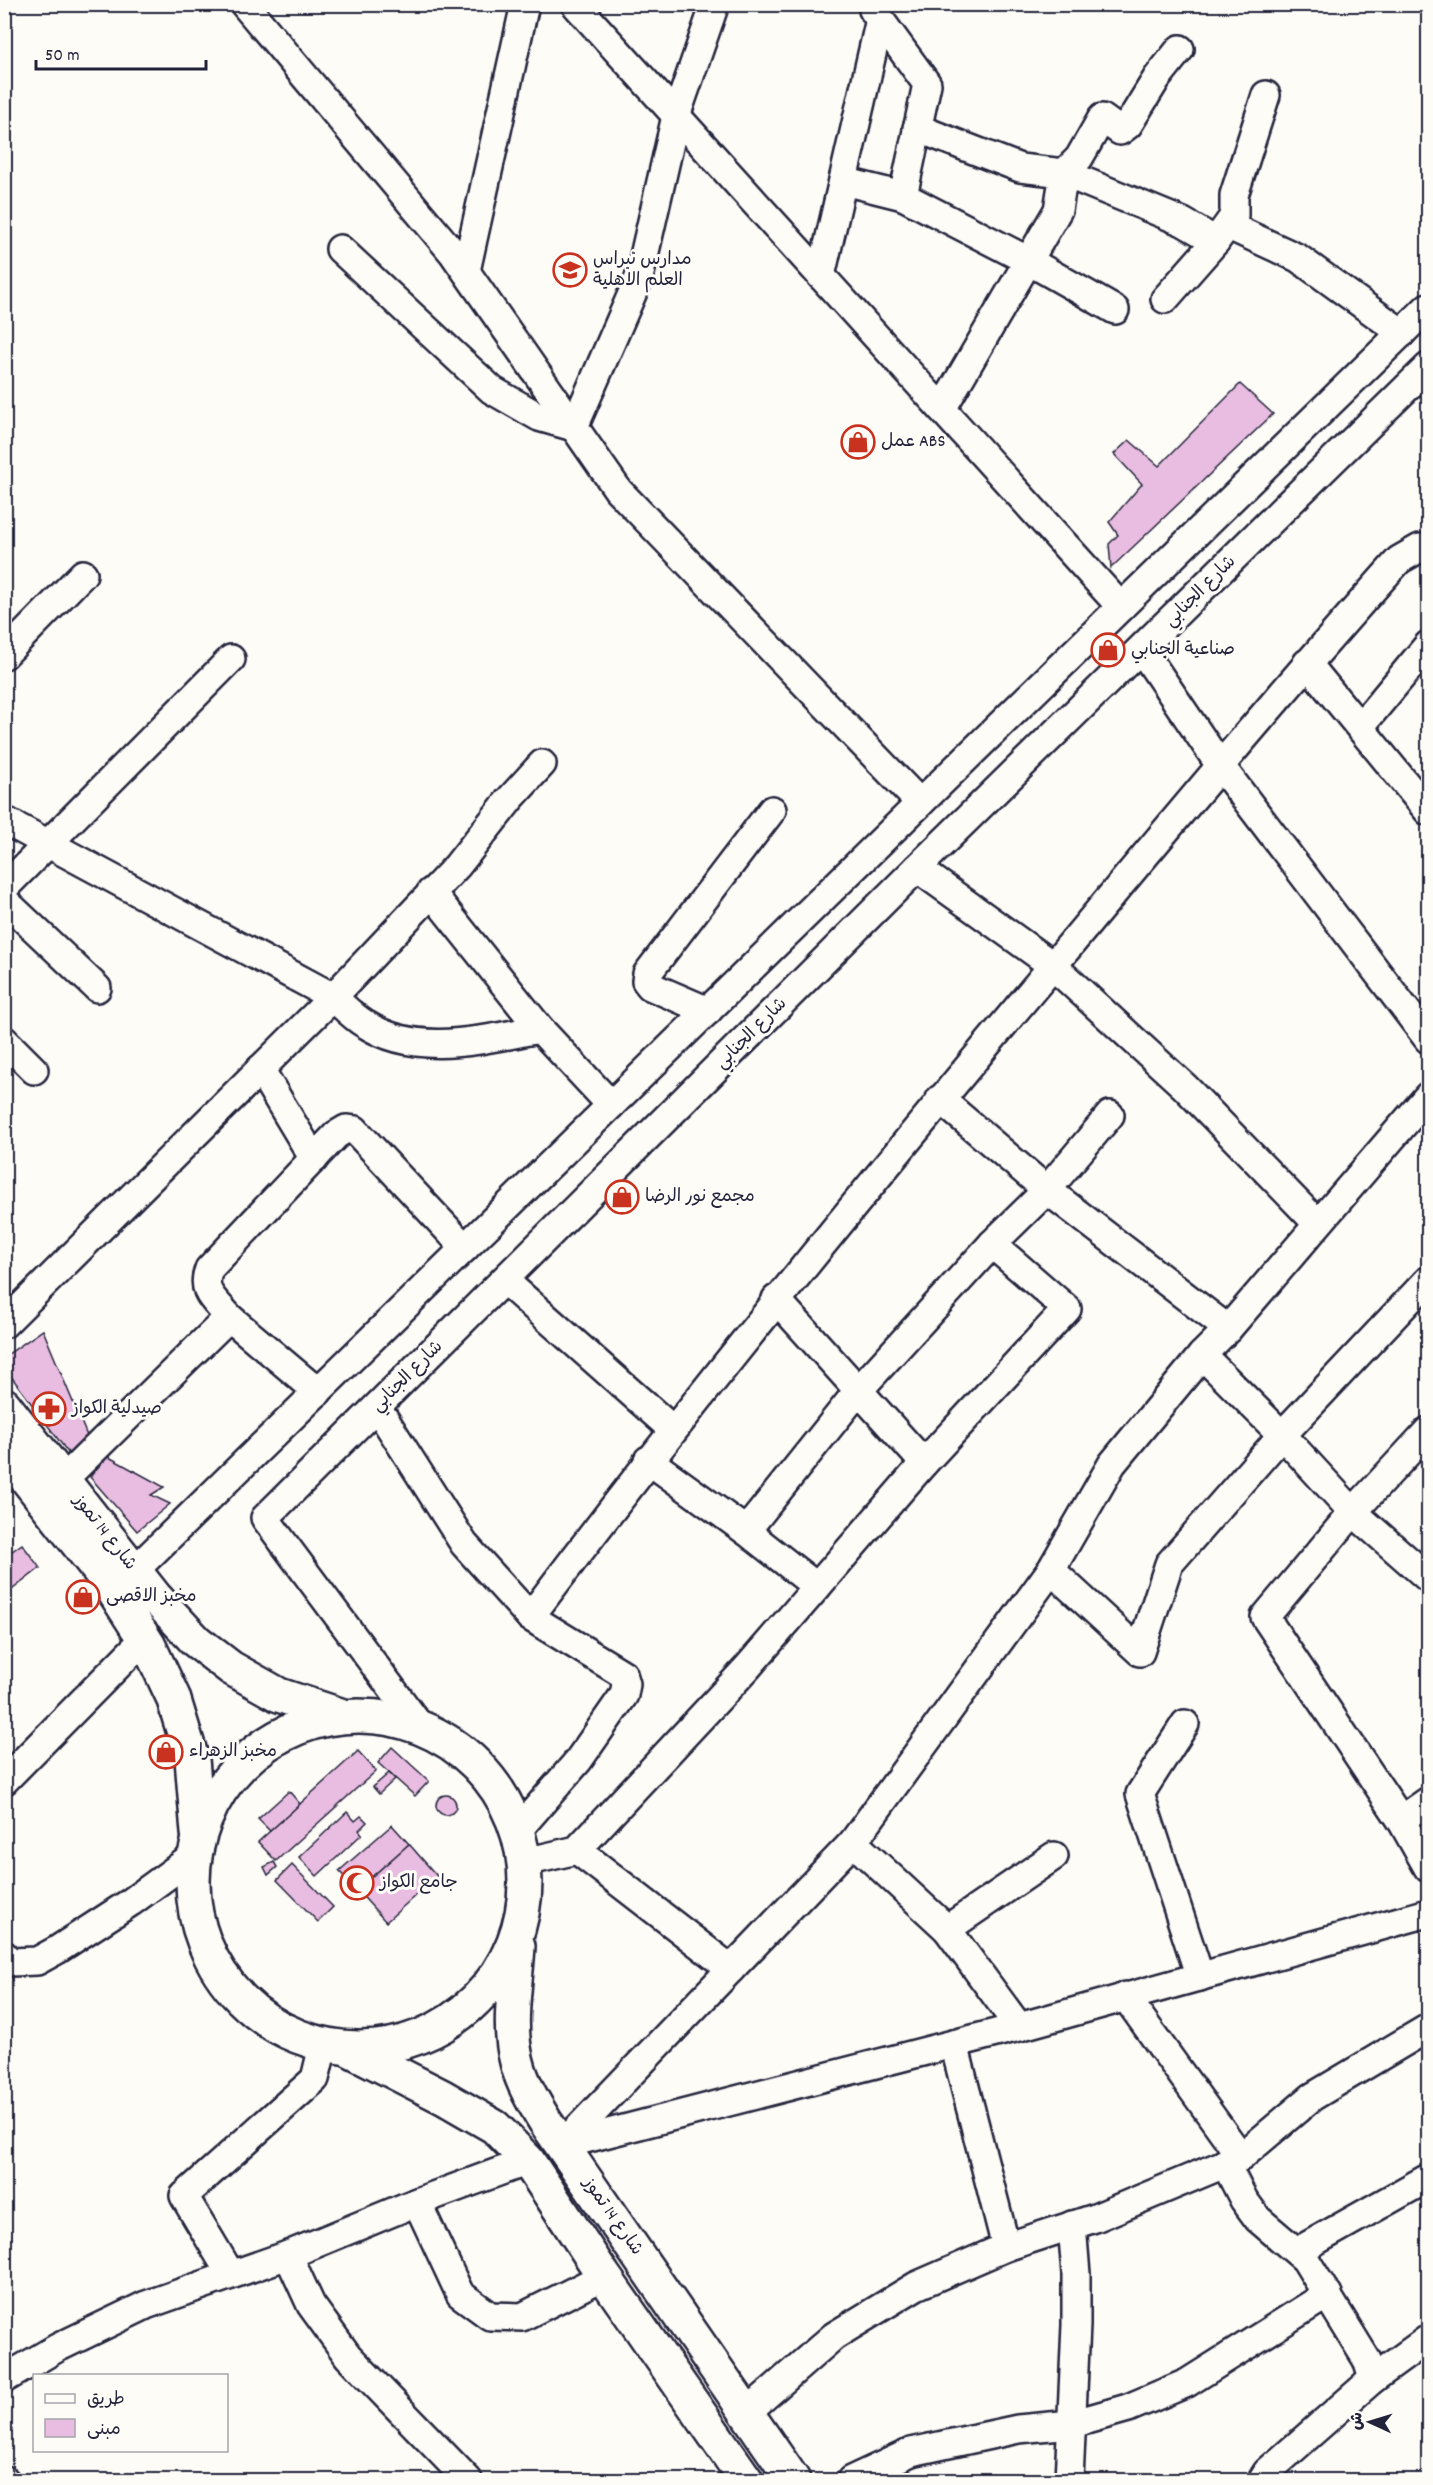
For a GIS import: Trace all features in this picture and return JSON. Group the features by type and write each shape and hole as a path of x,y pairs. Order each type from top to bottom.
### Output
{"main road":[{"name":"شارع 14 تموز","path":"4,1405 134,1571 196,1641 231,1668 279,1695 340,1715"},
{"name":"شارع 14 تموز","path":"4,1450 108,1582 144,1639 173,1697 192,1759 196,1846 193,1899 202,1940 221,1977 249,2008 284,2032 336,2047"},
{"path":"196,1846 214,1799 237,1767 267,1742 302,1725 340,1715 397,1719 422,1729 449,1741 491,1779 518,1830 525,1862 525,1894 520,1925 500,1971 467,2009 425,2036 388,2047 336,2047"},
{"name":"شارع 14 تموز","path":"520,1925 512,2026 517,2062 530,2096 544,2121 793,2481"},
{"path":"336,2047 443,2097 495,2127 528,2161 744,2480"}],"street":[{"path":"244,4 453,254 618,490 920,803"},
{"path":"466,271 525,4"},
{"path":"575,4 1121,607"},
{"path":"574,427 639,279 676,116 715,4"},
{"path":"821,276 843,181 874,12"},
{"path":"874,12 927,84 903,196"},
{"path":"942,409 1058,210 1064,173 1079,158 1102,117 1120,130 1128,124 1157,78 1180,49"},
{"path":"1165,299 1223,233 1234,216 1234,195 1266,95"},
{"path":"917,128 1020,168 1064,173 1183,222 1298,258 1402,333"},
{"path":"843,181 903,196 1027,260 1115,310"},
{"path":"340,249 492,390 539,417 574,427"},
{"path":"134,1571 1428,307"},
{"name":"شارع الجنابي","path":"422,1729 265,1518 917,868 1142,650 1428,367"},
{"path":"530,1617 648,1460 776,1299 1219,764 1399,560 1420,548 1428,548"},
{"path":"4,655 83,574"},
{"path":"1360,727 1428,645"},
{"path":"1142,650 1219,764 1428,1039"},
{"path":"4,888 231,659"},
{"path":"1307,663 1428,808"},
{"path":"4,1324 333,997 457,866 510,799 542,764"},
{"path":"708,1011 650,986 646,981 647,974 771,810"},
{"path":"4,820 333,997 365,1024 388,1034 411,1041 439,1044 540,1029"},
{"path":"917,868 1052,966 1185,1087 1317,1223"},
{"path":"431,892 540,1029 611,1105"},
{"path":"4,900 97,988"},
{"path":"4,1040 34,1070"},
{"path":"260,1070 314,1159"},
{"path":"562,2145 853,1842 1051,1570 1112,1464 1202,1354 1228,1329 1428,1096"},
{"path":"940,1099 1047,1190 1228,1329"},
{"path":"746,1531 858,1391 992,1244 1047,1190 1110,1115"},
{"path":"318,1392 229,1317 207,1291 204,1281 209,1269 336,1135 346,1129 355,1130 465,1248"},
{"path":"525,1862 577,1850 747,1668 924,1463 1067,1310 992,1244"},
{"path":"1051,1570 1140,1652 1169,1564 1282,1435 1428,1280"},
{"path":"505,1281 672,1429"},
{"path":"776,1299 924,1463"},
{"path":"63,1480 229,1317"},
{"path":"1202,1354 1282,1435 1353,1512 1428,1578"},
{"path":"377,1407 464,1544 530,1617 623,1674 626,1684 624,1695 578,1761 518,1830"},
{"path":"1428,1431 1353,1512 1265,1617 1401,1820 1428,1868"},
{"path":"648,1460 746,1531 816,1587"},
{"path":"4,1781 144,1639"},
{"path":"1185,1724 1140,1794 1200,1977"},
{"path":"1401,1820 1428,1801"},
{"path":"853,1842 947,1929 1018,2027"},
{"path":"4,1955 10,1962 37,1961 131,1902 196,1846"},
{"path":"577,1850 731,1969"},
{"path":"947,1929 1054,1856"},
{"path":"562,2145 1018,2027 1428,1913"},
{"path":"1125,1996 1233,2160 1244,2200 1258,2219 1298,2251 1328,2294 1367,2360 1373,2379"},
{"path":"747,2412 834,2336 916,2286 1006,2247 1095,2218 1233,2160 1312,2097 1428,2028"},
{"path":"954,2044 1006,2247"},
{"path":"231,2275 184,2196 315,2079 336,2047"},
{"path":"4,2379 57,2348 146,2305 288,2255 417,2202 528,2161"},
{"path":"1298,2251 1428,2178"},
{"path":"417,2202 460,2295 490,2316 522,2316 604,2276"},
{"path":"1070,2481 1076,2305 1072,2225"},
{"path":"288,2255 311,2305 348,2356 468,2481"},
{"path":"851,2481 911,2452 1018,2429 1072,2424 1128,2408 1187,2383 1328,2294"},
{"path":"1262,2481 1267,2472 1373,2379 1428,2339"}],"building":[{"path":"1240,384 1273,414 1111,568 1109,544 1118,535 1109,522 1142,484 1114,454 1129,440 1159,466"},
{"path":"43,1330 90,1443 72,1458 4,1367 4,1357"},
{"path":"107,1456 164,1487 151,1495 170,1504 137,1531 90,1477"},
{"path":"22,1544 40,1568 4,1596 4,1557"},
{"path":"392,1747 429,1781 415,1796 378,1763"},
{"path":"358,1751 376,1771 276,1861 258,1842"},
{"path":"389,1773 395,1779 379,1794 373,1787"},
{"path":"289,1791 300,1804 270,1831 258,1819"},
{"path":"446,1795 453,1798 456,1805 453,1812 446,1815 439,1812 436,1805 439,1798"},
{"path":"347,1812 355,1821 361,1816 367,1822 359,1830 362,1834 317,1876 299,1857"},
{"path":"392,1825 409,1844 357,1890 339,1871"},
{"path":"409,1844 437,1876 386,1922 357,1890"},
{"path":"274,1862 277,1867 268,1875 264,1867"},
{"path":"292,1865 333,1907 318,1922 277,1880"}],"place":[{"name":"مدارس نبراس العلم الاهلية","path":"570,270"},
{"name":"عمل ABS","path":"858,442"},
{"name":"صناعية الجنابي","path":"1108,650"},
{"name":"مجمع نور الرضا","path":"622,1197"},
{"name":"صيدلية الكواز","path":"49,1409"},
{"name":"مخبز الاقصى","path":"83,1597"},
{"name":"مخبز الزهراء","path":"166,1752"},
{"name":"جامع الكواز","path":"357,1883"}]}
